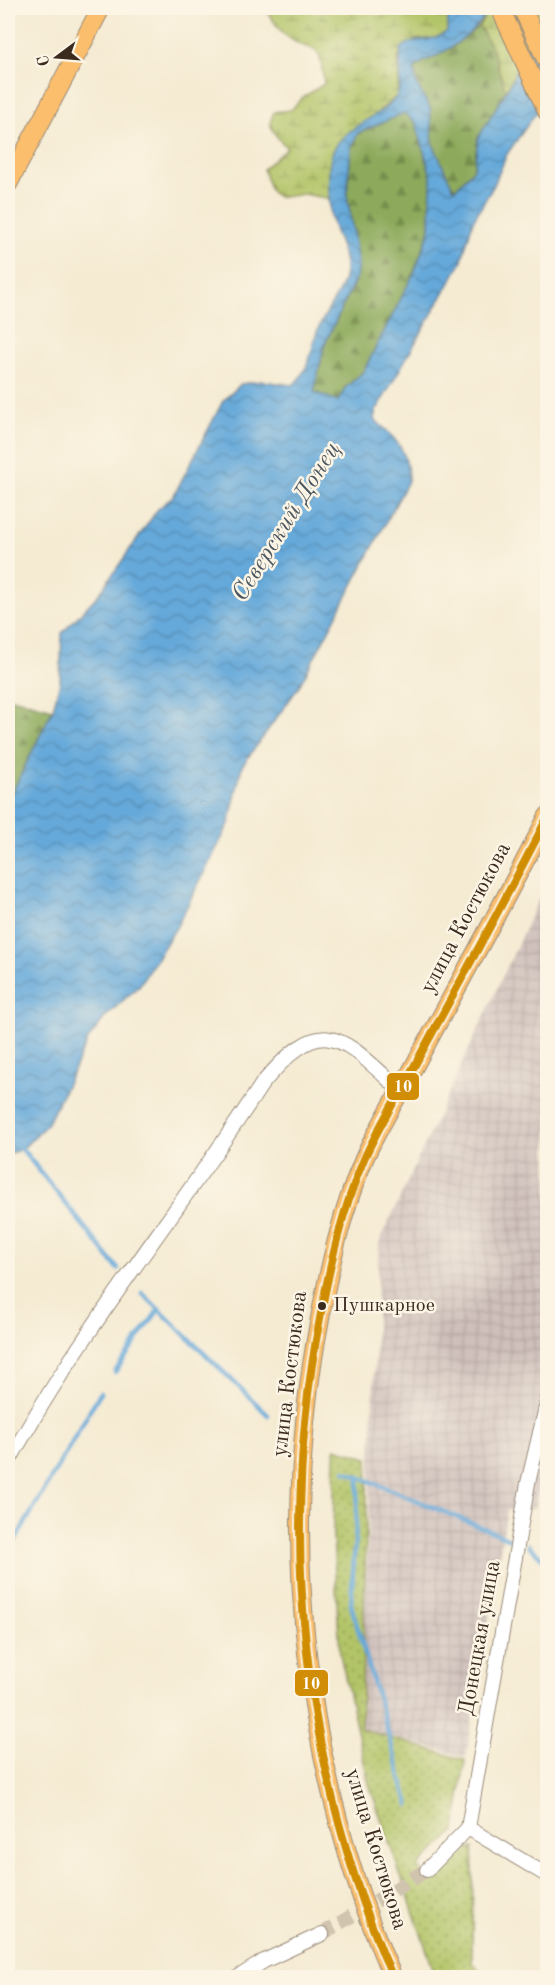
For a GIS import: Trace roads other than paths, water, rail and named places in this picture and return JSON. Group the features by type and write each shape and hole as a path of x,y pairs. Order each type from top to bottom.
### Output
{"main road":[{"path":"8,184 100,8"},
{"path":"500,8 548,113"},
{"path":"522,8 548,63"},
{"name":"улица Костюкова","path":"393,1977 359,1889 316,1729 307,1659 300,1530 305,1413 314,1348 337,1235 364,1158 545,828"}],"street":[{"path":"8,1463 34,1414 262,1084 287,1054 310,1041 335,1038 358,1052 401,1091"},
{"name":"Донецкая улица","path":"468,1828 528,1483 548,1399"},
{"path":"427,1870 468,1828 548,1876"},
{"path":"237,1977 264,1961 322,1934"}],"water":[{"name":"Северский Донец","path":"449,8 490,8 468,35 414,70 417,85 430,108 433,144 453,188 455,189 474,169 478,138 509,86 547,12 547,97 507,154 494,185 473,221 461,263 376,411 374,419 394,439 403,453 408,470 408,481 298,688 242,766 229,824 176,928 139,986 106,1016 88,1040 48,1123 22,1149 8,1154 8,801 53,709 60,682 62,633 99,594 158,509 174,495 223,401 241,384 262,381 293,385 303,373 320,324 338,294 344,278 344,256 330,211 329,176 332,154 345,135 385,108 398,93 401,48 412,42 442,35 447,31","holes":["404,113 416,123 431,176 430,230 414,273 363,372 345,388 338,401 314,392 324,346 356,278 358,264 347,194 351,148 358,133"]}],"waterway":[{"path":"18,1144 118,1269"},
{"path":"142,1293 268,1415"},
{"path":"115,1372 159,1309"},
{"path":"8,1553 100,1393"},
{"path":"345,1471 510,1539"},
{"path":"359,1477 351,1605 409,1805"},
{"path":"528,1545 548,1563"}],"tunnel":[{"path":"322,1934 427,1870"}],"place":[{"name":"Пушкарное","path":"322,1306"}]}
